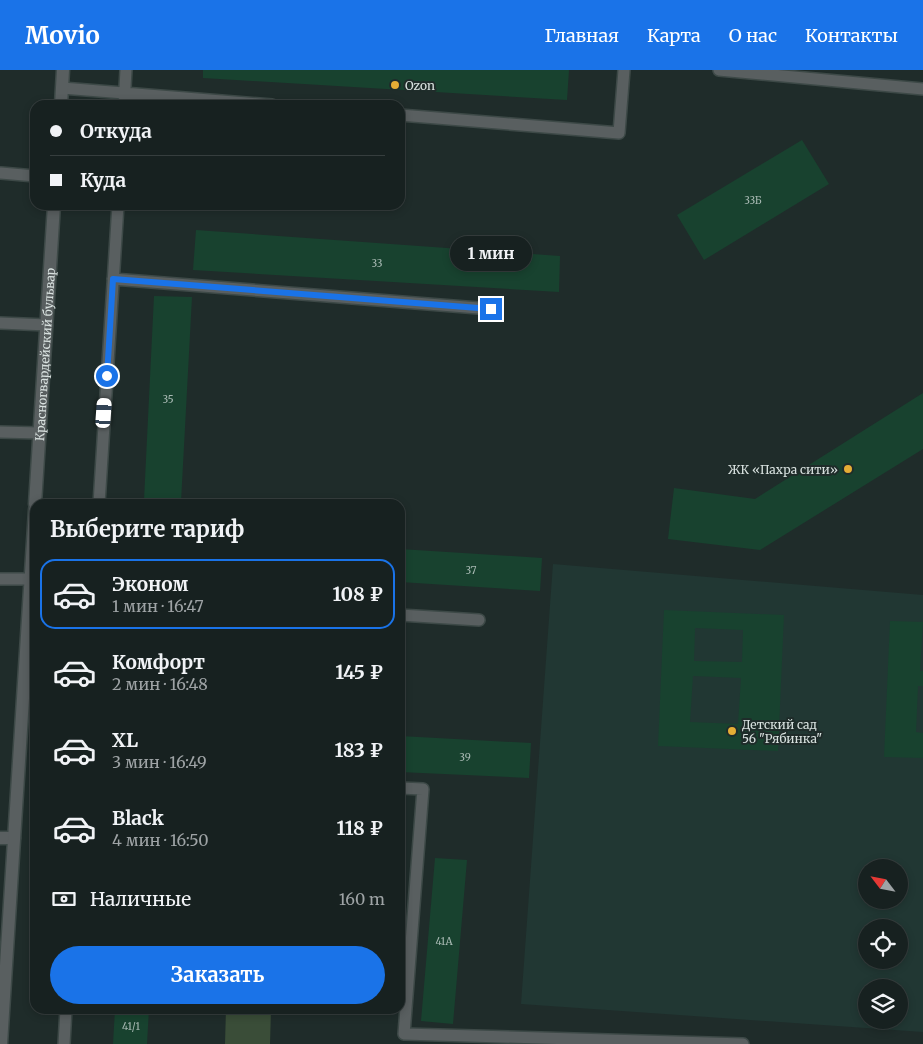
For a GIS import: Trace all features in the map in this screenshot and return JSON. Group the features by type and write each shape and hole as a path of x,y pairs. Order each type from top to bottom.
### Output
{"street":[{"path":"61,100 63,70"},
{"name":"Красногвардейский бульвар","path":"35,499 54,210"},
{"path":"1,1044 30,594"},
{"path":"0,838 14,838"}],"lane":[{"path":"124,99 126,70"},
{"path":"405,115 619,134 624,70"},
{"path":"720,70 923,89"},
{"path":"62,88 124,99 149,100"},
{"path":"1,173 30,176"},
{"path":"99,499 118,210"},
{"path":"113,279 491,309"},
{"path":"0,323 47,325"},
{"path":"0,432 40,433"},
{"path":"0,579 30,579"},
{"path":"405,615 479,620"},
{"path":"405,788 423,789 404,1039 743,1044"},
{"path":"64,1044 66,1014"}],"shaded area":[{"name":"Детский сад 56 \"Рябинка\"","path":"553,564 923,595 923,1032 880,1029 908,1029 908,979 858,979 858,1027 521,1004"},
{"path":"226,1014 271,1014 270,1044 225,1044"}],"building":[{"path":"203,70 569,70 567,100 203,78"},
{"path":"802,140 829,184 704,260 677,215"},
{"path":"196,230 560,256 559,292 193,270"},
{"path":"154,296 192,297 181,499 144,499"},
{"name":"ЖК «Пахра сити»","path":"923,393 923,449 760,550 668,539 674,488 755,499"},
{"path":"405,549 542,558 540,591 405,582"},
{"path":"664,610 784,615 778,751 658,746","holes":["695,628 743,630 742,662 694,661","693,676 741,678 738,724 690,722"]},
{"path":"890,621 923,622 920,671 923,671 923,686 918,686 916,732 923,733 923,758 884,757"},
{"path":"405,736 531,743 529,778 405,772"},
{"path":"435,858 467,860 453,1024 421,1021"},
{"path":"115,1014 149,1014 147,1044 113,1044"}],"place":[{"name":"Ozon","path":"395,85"},
{"name":"ЖК «Пахра сити»","path":"848,469"},
{"name":"Детский сад 56 \"Рябинка\"","path":"732,731"}],"route":[{"path":"107,376 113,279 491,309"}]}
